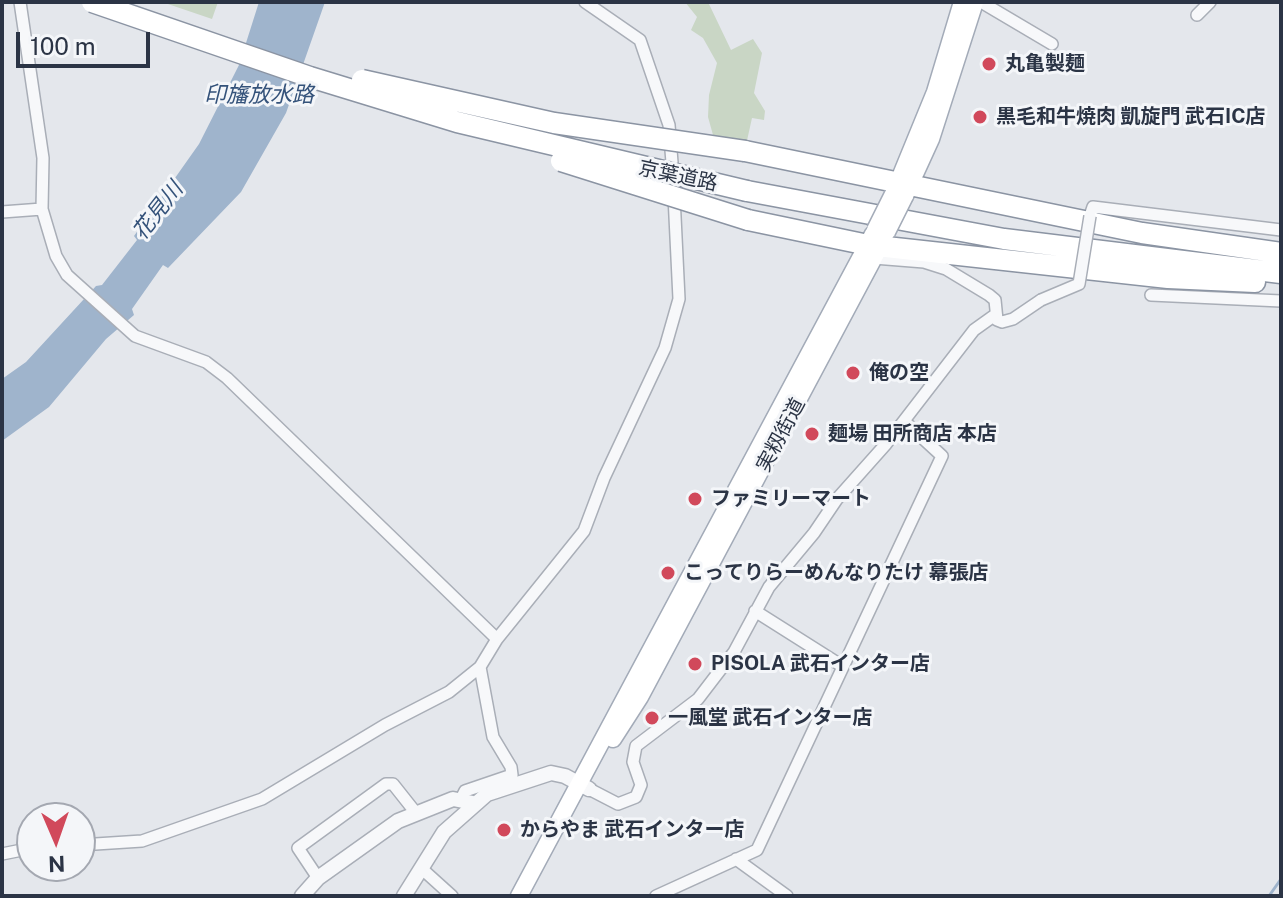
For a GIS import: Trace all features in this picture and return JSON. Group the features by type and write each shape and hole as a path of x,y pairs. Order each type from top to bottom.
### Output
{"highway":[{"name":"京葉道路","path":"92,2 360,86 748,184 1004,239 1281,273"},
{"name":"京葉道路","path":"131,2 360,86"},
{"path":"360,86 554,123 745,151 902,188 1142,233 1281,253"},
{"path":"360,86 599,174 748,220 877,242 1168,278 1281,283"},
{"name":"京葉道路","path":"748,184 1009,226 1281,260"}],"main road":[{"name":"実籾街道","path":"902,188 962,2"},
{"name":"実籾街道","path":"519,896 584,786 877,242 947,95 975,2"},
{"name":"実籾街道","path":"531,896 584,786"}],"street":[{"path":"20,2 43,158 42,209 56,256 67,275 128,331 206,362 227,378 497,639"},
{"path":"96,844 142,841 262,799 385,725 449,692 480,667 497,639 584,531 604,478 665,348 679,299 669,125 640,40 585,2"},
{"path":"981,2 1052,44"},
{"path":"1197,15 1210,2"},
{"path":"877,242 946,269 989,295 995,300 997,320 1007,321 1041,300 1079,284 1093,207 1281,230"},
{"path":"2,212 42,209"},
{"path":"1151,295 1281,301"},
{"path":"302,896 318,878 387,828 416,813 467,801 498,788 551,773 618,804 637,796 641,785 633,762 635,746 698,699 734,652 755,611 837,499 904,421 974,330 995,315"},
{"path":"656,896 757,850 942,456 904,421"},
{"path":"755,611 842,666"},
{"path":"404,896 467,801 465,791 512,775 511,767 493,737 480,667"},
{"path":"318,878 298,848 386,784 393,784 416,813"},
{"path":"736,859 787,896"},
{"path":"421,868 452,896"}],"green space":[{"path":"162,2 218,2 212,19"},
{"path":"685,2 708,2 731,50 753,39 762,53 754,93 765,111 764,120 752,118 746,145 713,135 708,117 709,95 717,63 703,38 691,30 697,17"}],"water":[{"name":"印旛放水路","path":"259,2 325,2 286,113 241,192 168,268 163,265 132,309 134,315 106,339 49,407 2,441 2,379 26,362 96,286 102,285 137,240 134,236 199,144 239,65"}],"waterway":[{"path":"1269,896 1281,879"}],"place":[{"name":"丸亀製麺","path":"989,64"},
{"name":"黒毛和牛焼肉 凱旋門 武石IC店","path":"980,117"},
{"name":"俺の空","path":"853,373"},
{"name":"麺場 田所商店 本店","path":"812,434"},
{"name":"ファミリーマート","path":"695,499"},
{"name":"こってりらーめんなりたけ 幕張店","path":"668,573"},
{"name":"PISOLA 武石インター店","path":"695,664"},
{"name":"一風堂 武石インター店","path":"652,718"},
{"name":"からやま 武石インター店","path":"504,830"}],"water label":[{"name":"花見川","path":"158,211"}]}
